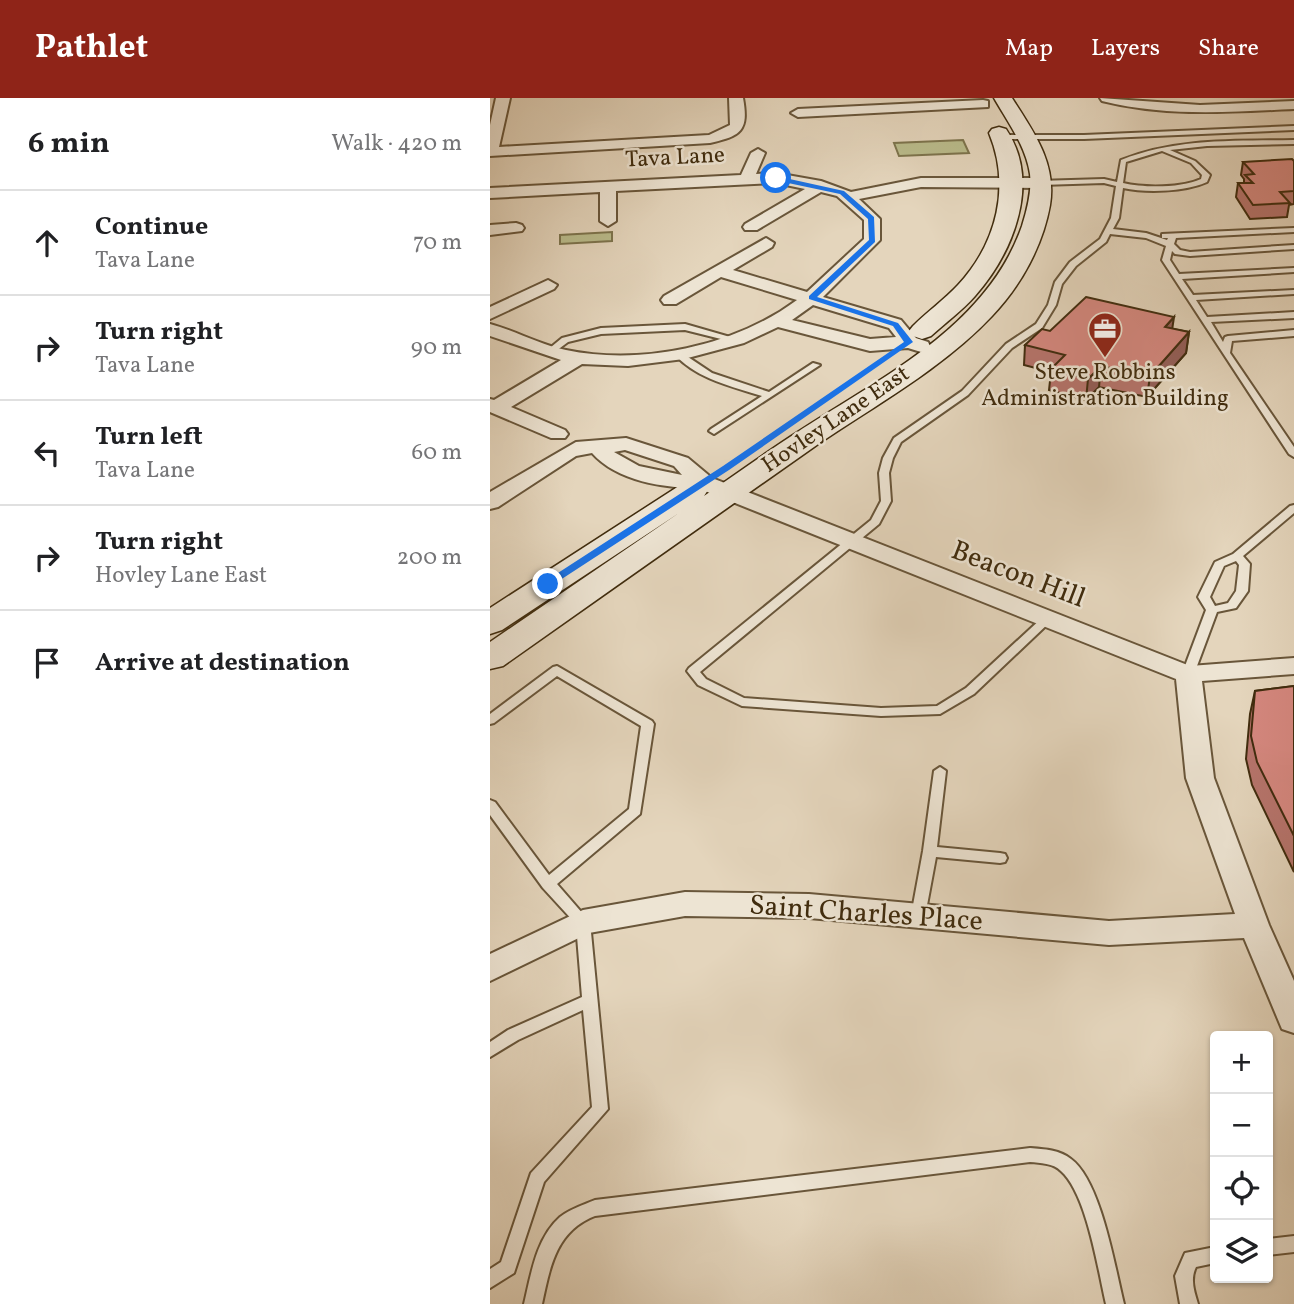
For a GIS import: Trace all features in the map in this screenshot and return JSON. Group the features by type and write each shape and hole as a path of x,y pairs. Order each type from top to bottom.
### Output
{"main road":[{"name":"Hovley Lane East","path":"922,346 984,309 1015,267 1032,230 1041,183 1033,153 1003,98"},
{"name":"Hovley Lane East","path":"490,623 854,410 922,346 991,255 1010,209 1013,170 1002,137 982,101"},
{"name":"Hovley Lane East","path":"490,658 715,489"}],"street":[{"path":"490,156 503,98"},
{"path":"490,156 710,139 732,133 738,127 740,122 736,98"},
{"path":"1107,98 1125,103 1194,109 1294,105"},
{"path":"798,113 885,103 982,101"},
{"path":"747,178 758,153"},
{"path":"490,156 541,160"},
{"path":"608,220 617,173"},
{"name":"Tava Lane","path":"490,193 617,173 776,178 821,186 850,197 872,219 872,240 812,298 775,321 715,346 643,359 579,358 549,352 490,330"},
{"path":"850,197 891,186 911,184 1041,183"},
{"path":"751,227 821,186"},
{"path":"490,230 516,228"},
{"path":"670,300 766,243"},
{"path":"720,271 895,324 922,346"},
{"path":"490,314 548,285"},
{"path":"822,333 825,323 832,318 855,312"},
{"path":"775,321 870,345 922,346"},
{"path":"493,406 579,358"},
{"path":"493,406 558,434"},
{"name":"Beacon Hill","path":"490,502 569,452 583,446 598,447 605,457 657,480 715,489 1188,674 1294,666"},
{"path":"1188,674 1200,778 1254,925 1294,1019"},
{"name":"Saint Charles Place","path":"490,968 583,922 685,904 808,906 1109,933 1254,925"}],"lane":[{"path":"1002,137 1084,137 1294,128"},
{"path":"1046,619 970,691 940,710 881,712 743,702 702,682 693,671 853,543 875,522 886,501 884,473 897,440 965,393 1009,346 1039,326 1052,305 1058,284 1073,264 1103,240 1121,185 1123,161 1141,153 1161,149 1293,143"},
{"path":"1041,183 1066,189 1107,190 1121,185 1138,189 1179,187 1194,185 1204,180 1206,175 1200,166 1161,149"},
{"path":"1109,228 1171,240 1294,230"},
{"path":"1171,240 1178,252 1190,254 1294,247"},
{"path":"1171,240 1166,260 1294,454"},
{"path":"1177,277 1294,270"},
{"path":"1190,298 1294,292"},
{"path":"1205,320 1294,314"},
{"path":"549,352 565,340 601,331 685,327 733,339"},
{"path":"1226,353 1228,339 1294,333"},
{"path":"679,354 687,363 708,375 769,395"},
{"path":"714,431 816,365"},
{"path":"1212,610 1204,597 1219,564 1237,556 1294,508"},
{"path":"1212,610 1232,606 1242,591 1245,564 1237,556"},
{"path":"1188,674 1212,610"},
{"path":"490,720 557,670 648,724 635,811 548,884"},
{"path":"918,916 930,851 940,771"},
{"path":"490,806 548,884 583,922 600,1109 537,1178 508,1267 490,1279"},
{"path":"930,851 1000,858"},
{"path":"490,1051 513,1035 590,1000"},
{"path":"534,1304 542,1264 553,1238 576,1213 609,1206 1030,1155 1049,1157 1066,1165 1080,1182 1089,1204 1115,1304"},
{"path":"1273,1246 1294,1244"},
{"path":"1189,1304 1182,1283 1184,1269 1191,1259 1210,1256"}],"green space":[{"path":"963,140 969,153 899,156 894,143"},
{"path":"612,232 612,241 560,244 560,235"}],"building":[{"path":"1292,159 1294,191 1280,192 1290,203 1253,205 1238,183 1253,183 1245,175 1254,174 1243,162"},
{"name":"Steve Robbins Administration Building","path":"1086,297 1174,317 1165,327 1189,332 1150,376 1101,366 1088,379 1051,369 1065,355 1025,345 1042,329 1050,331"},
{"path":"1294,686 1294,836 1257,762 1251,736 1255,691"}],"place":[{"name":"Steve Robbins Administration Building","path":"1105,359"}],"route":[{"path":"548,584 726,468 909,342 895,324 812,298 872,240 872,219 842,192 776,178"}]}
